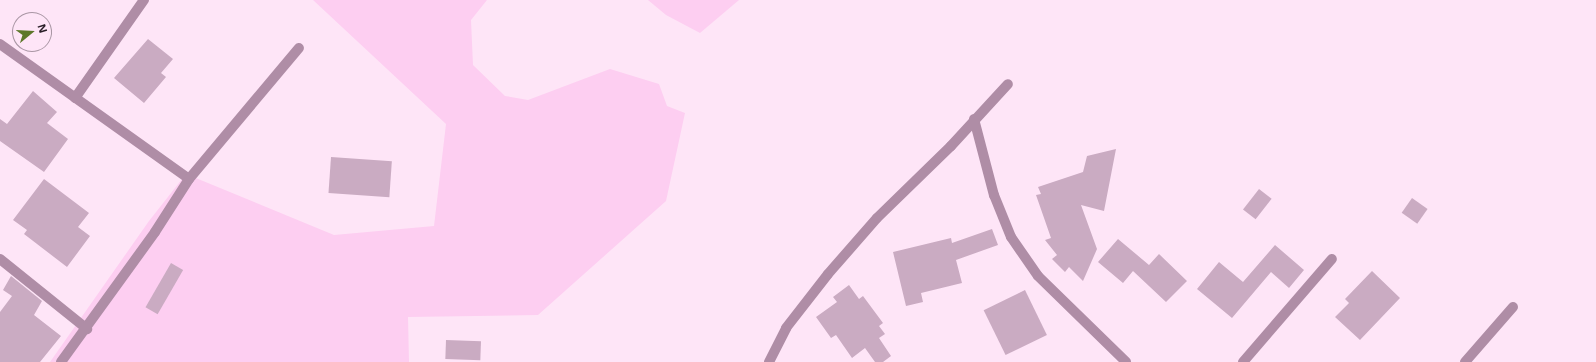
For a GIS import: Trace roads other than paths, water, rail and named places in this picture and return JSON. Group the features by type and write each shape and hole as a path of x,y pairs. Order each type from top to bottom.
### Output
{"street":[{"path":"74,98 144,0"},
{"path":"0,44 189,179"},
{"path":"61,362 87,329 189,179 299,48"},
{"path":"769,362 786,328 828,274 877,218 952,146 974,119 1008,84"},
{"path":"974,119 994,195 1011,237 1038,276 1126,362"},
{"path":"0,259 87,329"},
{"path":"1244,362 1332,259"},
{"path":"1465,362 1513,307"}]}
